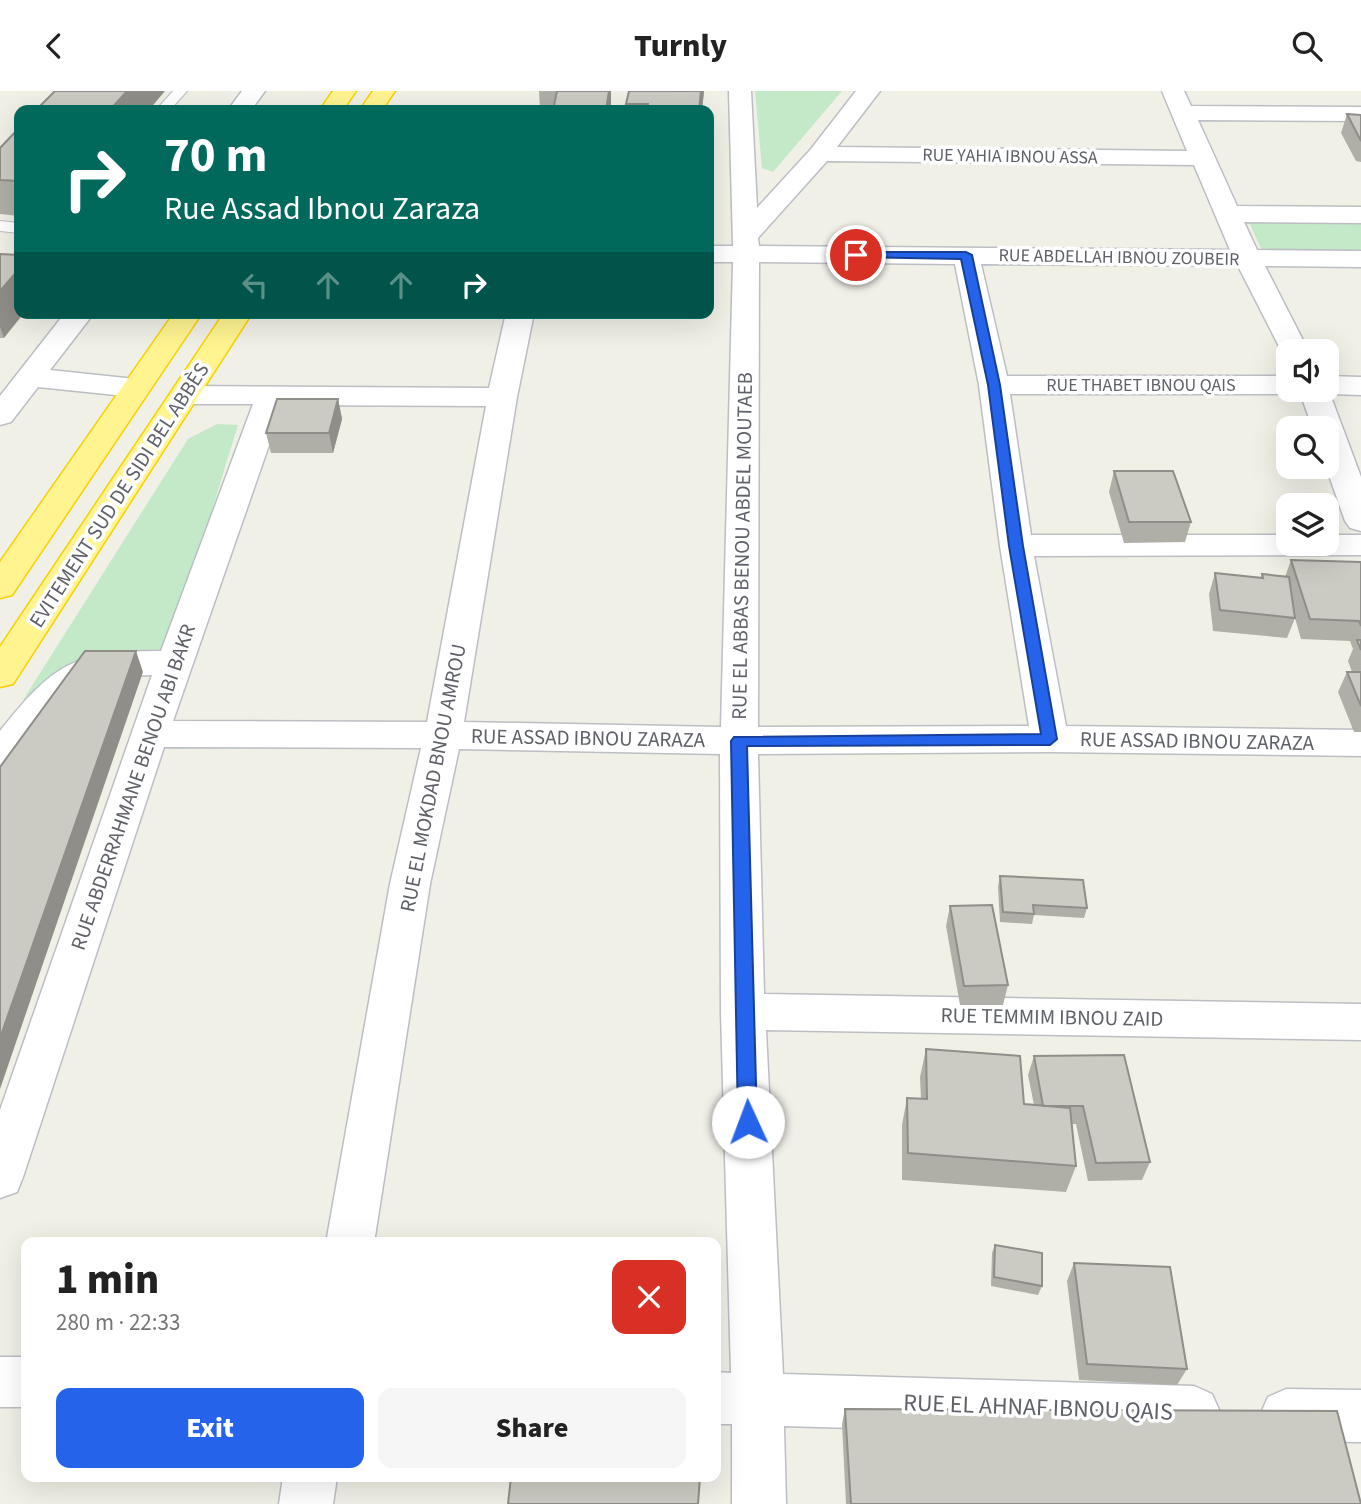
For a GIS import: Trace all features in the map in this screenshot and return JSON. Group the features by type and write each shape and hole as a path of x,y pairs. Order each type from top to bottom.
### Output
{"highway":[{"name":"EVITEMENT SUD DE SIDI BEL ABBÈS","path":"0,587 184,319"},
{"name":"EVITEMENT SUD DE SIDI BEL ABBÈS","path":"0,675 234,319"}],"street":[{"path":"243,105 254,91"},
{"name":"RUE EL ABBAS BENOU ABDEL MOUTAEB","path":"740,91 733,249 743,1012 737,1398 759,1504"},
{"path":"733,249 820,154 848,114 869,91"},
{"path":"1288,339 1247,258 1177,102 1361,114"},
{"name":"RUE YAHIA IBNOU ASSA","path":"820,154 1201,158"},
{"path":"1229,214 1361,215"},
{"name":"RUE ABDELLAH IBNOU ZOUBEIR","path":"733,249 966,255 1361,259"},
{"path":"966,255 994,385 1016,546 1050,739"},
{"path":"0,416 75,319"},
{"name":"RUE EL MOKDAD BNOU AMROU","path":"350,1237 410,884 443,735 502,397 519,319"},
{"path":"29,377 135,388"},
{"name":"RUE THABET IBNOU QAIS","path":"994,385 1276,385"},
{"path":"1339,385 1361,386"},
{"path":"186,395 270,398 502,397"},
{"name":"RUE ABDERRAHMANE BENOU ABI BAKR","path":"0,1177 174,663 270,398"},
{"path":"1318,402 1361,521"},
{"path":"1016,546 1361,545"},
{"path":"0,758 32,715 81,675 102,665 174,663"},
{"name":"RUE ASSAD IBNOU ZARAZA","path":"152,734 443,735 739,741 1050,739 1361,743"},
{"name":"RUE TEMMIM IBNOU ZAID","path":"743,1012 1361,1022"},
{"path":"0,1382 21,1382"},
{"name":"RUE EL AHNAF IBNOU QAIS","path":"737,1398 1344,1416"},
{"path":"1342,1466 1344,1416"},
{"path":"306,1504 309,1482"}],"lane":[{"path":"167,105 180,91"}],"green space":[{"path":"755,91 842,91 773,172 762,168"},
{"path":"1247,218 1361,219 1361,254 1263,253"},
{"path":"217,424 238,425 166,660 44,702 23,700 188,439"}],"building":[{"path":"55,91 127,91 114,105 41,105"},
{"path":"557,91 609,91 607,105 554,105"},
{"path":"629,91 701,91 700,105 626,104"},
{"path":"1347,114 1361,115 1361,141"},
{"path":"14,133 14,181 0,180 0,148"},
{"path":"0,254 14,255 14,275 0,291"},
{"path":"277,399 338,399 329,433 266,433"},
{"path":"1114,471 1173,471 1191,522 1129,522"},
{"path":"1291,560 1361,562 1361,626 1359,621 1310,619"},
{"path":"1215,573 1263,578 1262,574 1289,577 1295,618 1220,610"},
{"path":"85,651 136,651 0,1038 0,767"},
{"path":"1347,672 1361,672 1361,706"},
{"path":"1000,876 1083,880 1087,908 1033,905 1034,914 1003,912"},
{"path":"992,905 1008,985 964,986 950,906"},
{"path":"926,1049 1020,1056 1024,1104 1070,1108 1076,1166 908,1153 907,1098 927,1099"},
{"path":"1124,1055 1150,1162 1096,1163 1083,1106 1043,1106 1034,1056"},
{"path":"995,1245 1042,1253 1042,1286 994,1277"},
{"path":"1074,1263 1170,1267 1187,1369 1087,1364"},
{"path":"845,1409 1337,1411 1361,1504 851,1504"},
{"path":"510,1482 700,1482 698,1504 508,1504"}],"route":[{"path":"748,1122 743,1012 739,741 1050,739 1016,546 994,385 966,255 856,255"}]}
